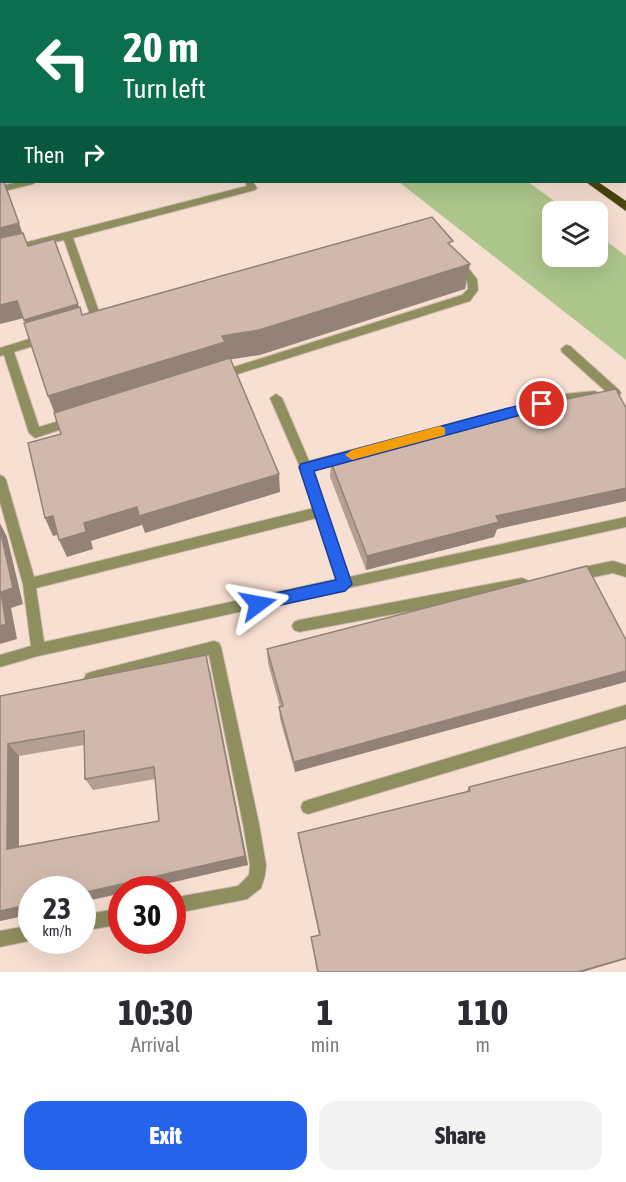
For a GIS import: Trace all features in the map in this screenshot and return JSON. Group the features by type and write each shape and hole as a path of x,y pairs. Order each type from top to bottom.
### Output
{"main road":[{"path":"592,183 626,207"}],"street":[{"path":"0,189 26,183"},
{"path":"0,252 252,188 250,183"},
{"path":"68,236 98,323"},
{"path":"205,380 466,298 473,290 472,279 450,254"},
{"path":"86,326 109,320"},
{"path":"53,336 4,351 35,433 81,419"},
{"path":"566,350 615,393 626,406"},
{"path":"306,467 564,398 615,393"},
{"path":"276,398 306,467 345,584"},
{"path":"0,480 29,584 38,650"},
{"path":"29,584 320,512"},
{"path":"0,661 38,650 626,522"},
{"path":"555,578 613,567 626,571"},
{"path":"299,626 532,583"},
{"path":"79,682 214,647 251,824 257,875 255,882 242,893 186,903"},
{"path":"308,807 626,712"},
{"path":"0,939 18,936"}],"green space":[{"path":"400,183 529,183 554,201 542,201 542,267 608,267 608,242 626,256 626,360"}],"building":[{"path":"0,183 4,183 19,223 0,228"},
{"path":"432,217 453,241 448,243 470,264 259,330 222,336 225,342 48,396 24,323 80,307 82,315"},
{"path":"23,233 28,246 54,239 78,304 24,320 17,301 0,305 0,238"},
{"path":"230,358 279,474 139,516 137,507 84,523 86,532 59,540 53,516 45,518 28,443 61,434 54,413"},
{"path":"616,389 626,408 626,488 496,516 499,522 367,556 331,462 492,422 488,415"},
{"path":"0,529 13,588 1,592 6,624 0,626"},
{"path":"587,566 626,640 626,671 294,762 279,707 283,706 267,649"},
{"path":"206,655 245,856 157,876 108,876 108,887 96,890 96,876 18,876 18,907 0,911 0,696","holes":["84,731 85,779 154,767 159,821 7,849 8,744"]},
{"path":"626,747 626,958 578,972 318,972 311,937 320,935 298,833 470,791 469,787"}],"slow traffic":[{"path":"352,455 440,431"}],"route":[{"path":"258,604 345,584 306,467 542,404"}]}
